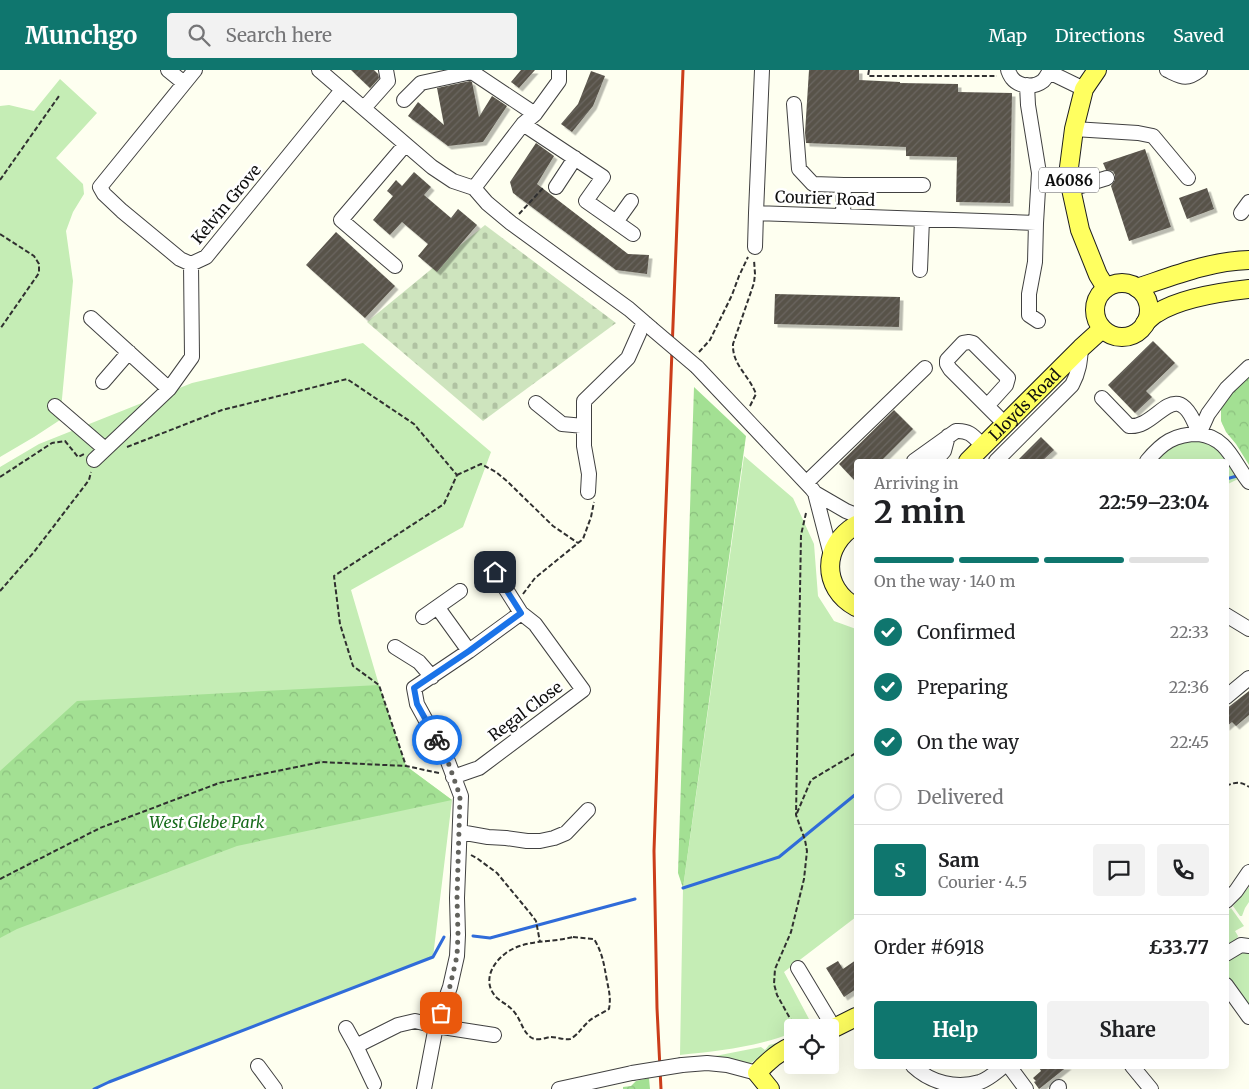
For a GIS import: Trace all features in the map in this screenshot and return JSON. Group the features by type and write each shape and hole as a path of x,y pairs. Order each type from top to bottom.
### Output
{"main road":[{"name":"A6086","path":"1097,70 1084,89 1074,129 1068,175 1080,230 1098,275 1106,288"},
{"path":"1137,288 1180,273 1211,265 1249,260"},
{"path":"1145,323 1148,316 1148,308 1146,300 1137,288 1121,283 1106,288 1100,295 1096,303 1097,321 1102,329 1109,334 1125,337 1140,330 1156,313 1170,306 1198,297 1249,289"},
{"name":"Lloyds Road","path":"970,459 1080,348 1102,329"},
{"path":"854,527 840,538 831,555 830,570 834,585 843,598 854,606"},
{"path":"839,1022 854,1018"},
{"path":"770,1089 757,1073 766,1063 784,1051"}],"street":[{"path":"168,70 184,83"},
{"name":"Kelvin Grove","path":"196,70 100,187 104,194 122,211 180,259 191,264 206,258 342,90"},
{"path":"319,70 432,167 454,181 474,188 487,203 511,223 648,325 695,365 812,488 846,511 854,514"},
{"path":"364,108 388,81 386,70"},
{"path":"474,188 523,124 535,114 559,81 559,70"},
{"name":"Courier Road","path":"762,70 756,214 1036,223"},
{"path":"1167,70 1182,77 1188,77 1200,70"},
{"path":"1002,73 1018,83 1027,85 1044,80 1049,71 1084,89"},
{"path":"404,100 421,82 472,72 535,114"},
{"path":"1027,85 1028,105 1040,173 1035,262 1029,294 1029,314 1038,321"},
{"path":"794,104 799,169 813,184 923,185"},
{"path":"523,124 603,177 586,201 633,234"},
{"path":"1074,129 1138,133 1153,136 1188,178"},
{"path":"395,266 341,220 405,145"},
{"path":"556,187 575,158"},
{"path":"1071,189 1107,178"},
{"path":"843,216 844,185"},
{"path":"616,222 631,201"},
{"path":"753,250 756,214"},
{"path":"920,270 922,219"},
{"path":"94,460 169,389 192,357 191,264"},
{"path":"91,318 169,389"},
{"path":"588,492 589,474 584,446 584,401 628,358 648,325"},
{"path":"987,406 1006,385 1008,378 973,343 963,343 948,360 948,366 987,406 1005,424"},
{"name":"Lloyds Road","path":"998,459 1072,385 1080,367 1080,348"},
{"path":"103,382 129,352"},
{"path":"1199,434 1208,414 1227,388 1249,367"},
{"path":"812,488 925,368"},
{"path":"1102,398 1129,426 1135,426 1152,418 1168,405 1175,404 1181,406 1186,409 1194,420 1199,434"},
{"path":"55,406 105,449"},
{"path":"542,407 562,424 584,426"},
{"path":"917,459 956,431 964,430 983,446"},
{"path":"1149,459 1162,445 1175,437 1187,434 1209,435 1227,449 1244,475"},
{"path":"937,459 944,451 948,436"},
{"path":"812,488 831,555"},
{"path":"424,1089 436,1026 450,986 457,956 460,796 447,759 417,704 414,688 469,651 516,605 495,572"},
{"path":"423,617 460,591"},
{"name":"Regal Close","path":"453,776 479,768 583,690 535,624 516,605"},
{"path":"438,608 469,651"},
{"path":"1229,617 1249,629"},
{"path":"395,647 419,662 432,677"},
{"path":"1229,695 1249,678"},
{"path":"460,832 488,837 540,841 566,833 588,810"},
{"path":"1229,898 1249,872"},
{"path":"1229,952 1240,945 1249,946"},
{"path":"798,968 828,1019"},
{"path":"1229,989 1249,1017"},
{"path":"356,1046 398,1025 416,1021 494,1035"},
{"path":"346,1028 374,1084"},
{"path":"559,1089 632,1073 707,1062 757,1073"},
{"path":"258,1066 275,1089"},
{"path":"916,1069 944,1086 980,1082 1000,1069"},
{"path":"1011,1069 1026,1089"},
{"path":"1134,1069 1151,1089"}],"path":[{"path":"869,70 868,76 1002,73"},
{"path":"0,180 60,96"},
{"path":"511,223 543,188 556,187"},
{"path":"0,234 34,256 39,264 39,273 0,329"},
{"path":"695,365 699,352 710,340 732,295 745,261 753,250"},
{"path":"744,416 756,394 735,359 733,344 754,283 753,250"},
{"path":"122,449 222,410 347,379 414,424 456,474"},
{"path":"0,477 52,443 65,441 78,457 89,452 94,460 89,480 34,552 0,591"},
{"path":"406,766 379,685 353,666 340,624 334,576 444,504 456,474 481,464 496,472 553,526 578,543"},
{"path":"790,1019 777,995 774,984 775,969 791,932 804,879 807,851 796,815 801,534 812,488"},
{"path":"516,605 535,578 583,539 591,517 596,493 588,492"},
{"path":"796,815 811,780 854,754"},
{"path":"0,879 100,828 219,783 321,762 406,766 453,776"},
{"path":"1229,785 1238,782 1249,787"},
{"path":"459,852 469,854 497,873 536,922 540,942"},
{"path":"573,937 594,939 602,956 610,990 611,1001 609,1008 589,1021 570,1039 531,1038 514,1011 498,999 492,991 489,982 493,967 507,952 517,947 540,942 573,937"}],"green space":[{"path":"60,79 97,113 56,158 83,184 84,194 73,212 66,231 73,281 60,420 0,457 0,106 9,105 34,111"},
{"path":"485,225 616,323 483,421 367,322"},
{"name":"West Glebe Park","path":"363,343 491,452 463,527 351,590 379,685 406,766 452,800 433,957 94,1089 0,1089 0,467 39,444 192,383"},
{"path":"1249,375 1249,465 1226,432 1221,421 1221,407 1229,394"},
{"path":"694,387 746,436 683,888 678,873"},
{"path":"1192,440 1202,442 1216,448 1226,459 1156,459 1162,453 1181,443"},
{"path":"744,456 793,498 814,544 818,596 834,621 854,628 854,919 784,972 809,1019 784,1019 784,1036 779,1038 723,1050 680,1055 683,888"},
{"path":"1229,464 1238,479 1229,484"},
{"path":"379,685 406,766 452,800 237,846 17,929 0,938 0,771 77,701"},
{"path":"1249,887 1249,902 1242,916 1240,916 1233,906"},
{"path":"1231,908 1244,926 1235,931 1238,936 1236,941 1229,946 1229,910"},
{"path":"1242,951 1249,952 1249,1008 1229,980 1229,958"},
{"path":"777,1043 776,1046 751,1063 710,1057 761,1047 765,1050 769,1045"},
{"path":"649,1078 650,1089 623,1089 623,1087 631,1086 636,1081"}],"building":[{"path":"351,70 374,70 379,78 370,88"},
{"path":"521,70 535,70 519,88 511,82"},
{"path":"809,70 859,70 859,80 958,84 958,92 1012,93 1010,203 956,202 957,157 906,156 906,147 806,143"},
{"path":"591,71 605,76 593,106 572,132 561,124 578,104"},
{"path":"472,82 479,117 492,96 507,106 483,142 448,146 408,116 418,102 444,125 437,88"},
{"path":"536,143 554,156 537,184 628,254 649,255 647,274 616,270 513,193 510,182"},
{"path":"1145,149 1171,227 1129,241 1111,186 1115,180 1115,175 1113,171 1106,170 1103,163"},
{"path":"414,172 431,187 424,195 451,218 458,209 477,225 437,272 418,256 428,244 402,222 390,235 373,220 393,196 387,191 396,180 402,186"},
{"path":"1207,188 1214,209 1187,219 1179,198"},
{"path":"336,232 395,286 365,318 306,265"},
{"path":"775,294 900,297 899,327 774,324"},
{"path":"1153,341 1175,363 1146,391 1152,397 1135,413 1108,385"},
{"path":"894,410 913,429 883,459 854,459 854,480 839,464"},
{"path":"1041,437 1054,450 1044,459 1019,459"},
{"path":"1249,691 1249,715 1236,726 1232,722 1229,724 1229,707"},
{"path":"838,961 843,969 854,961 854,990 844,997 826,968"},
{"path":"1040,1069 1064,1069 1039,1089 1033,1078 1041,1071"}],"waterway":[{"path":"1229,478 1239,474"},
{"path":"683,888 779,857 854,796"},
{"path":"473,936 490,938 635,899"},
{"path":"94,1089 433,957 444,937"}],"railway":[{"path":"661,1089 657,1008 654,851 683,70"}],"way so far":[{"path":"437,740 447,759 460,796 457,956 441,1013"}],"route":[{"path":"437,740 417,704 414,688 521,613 495,572"}]}
